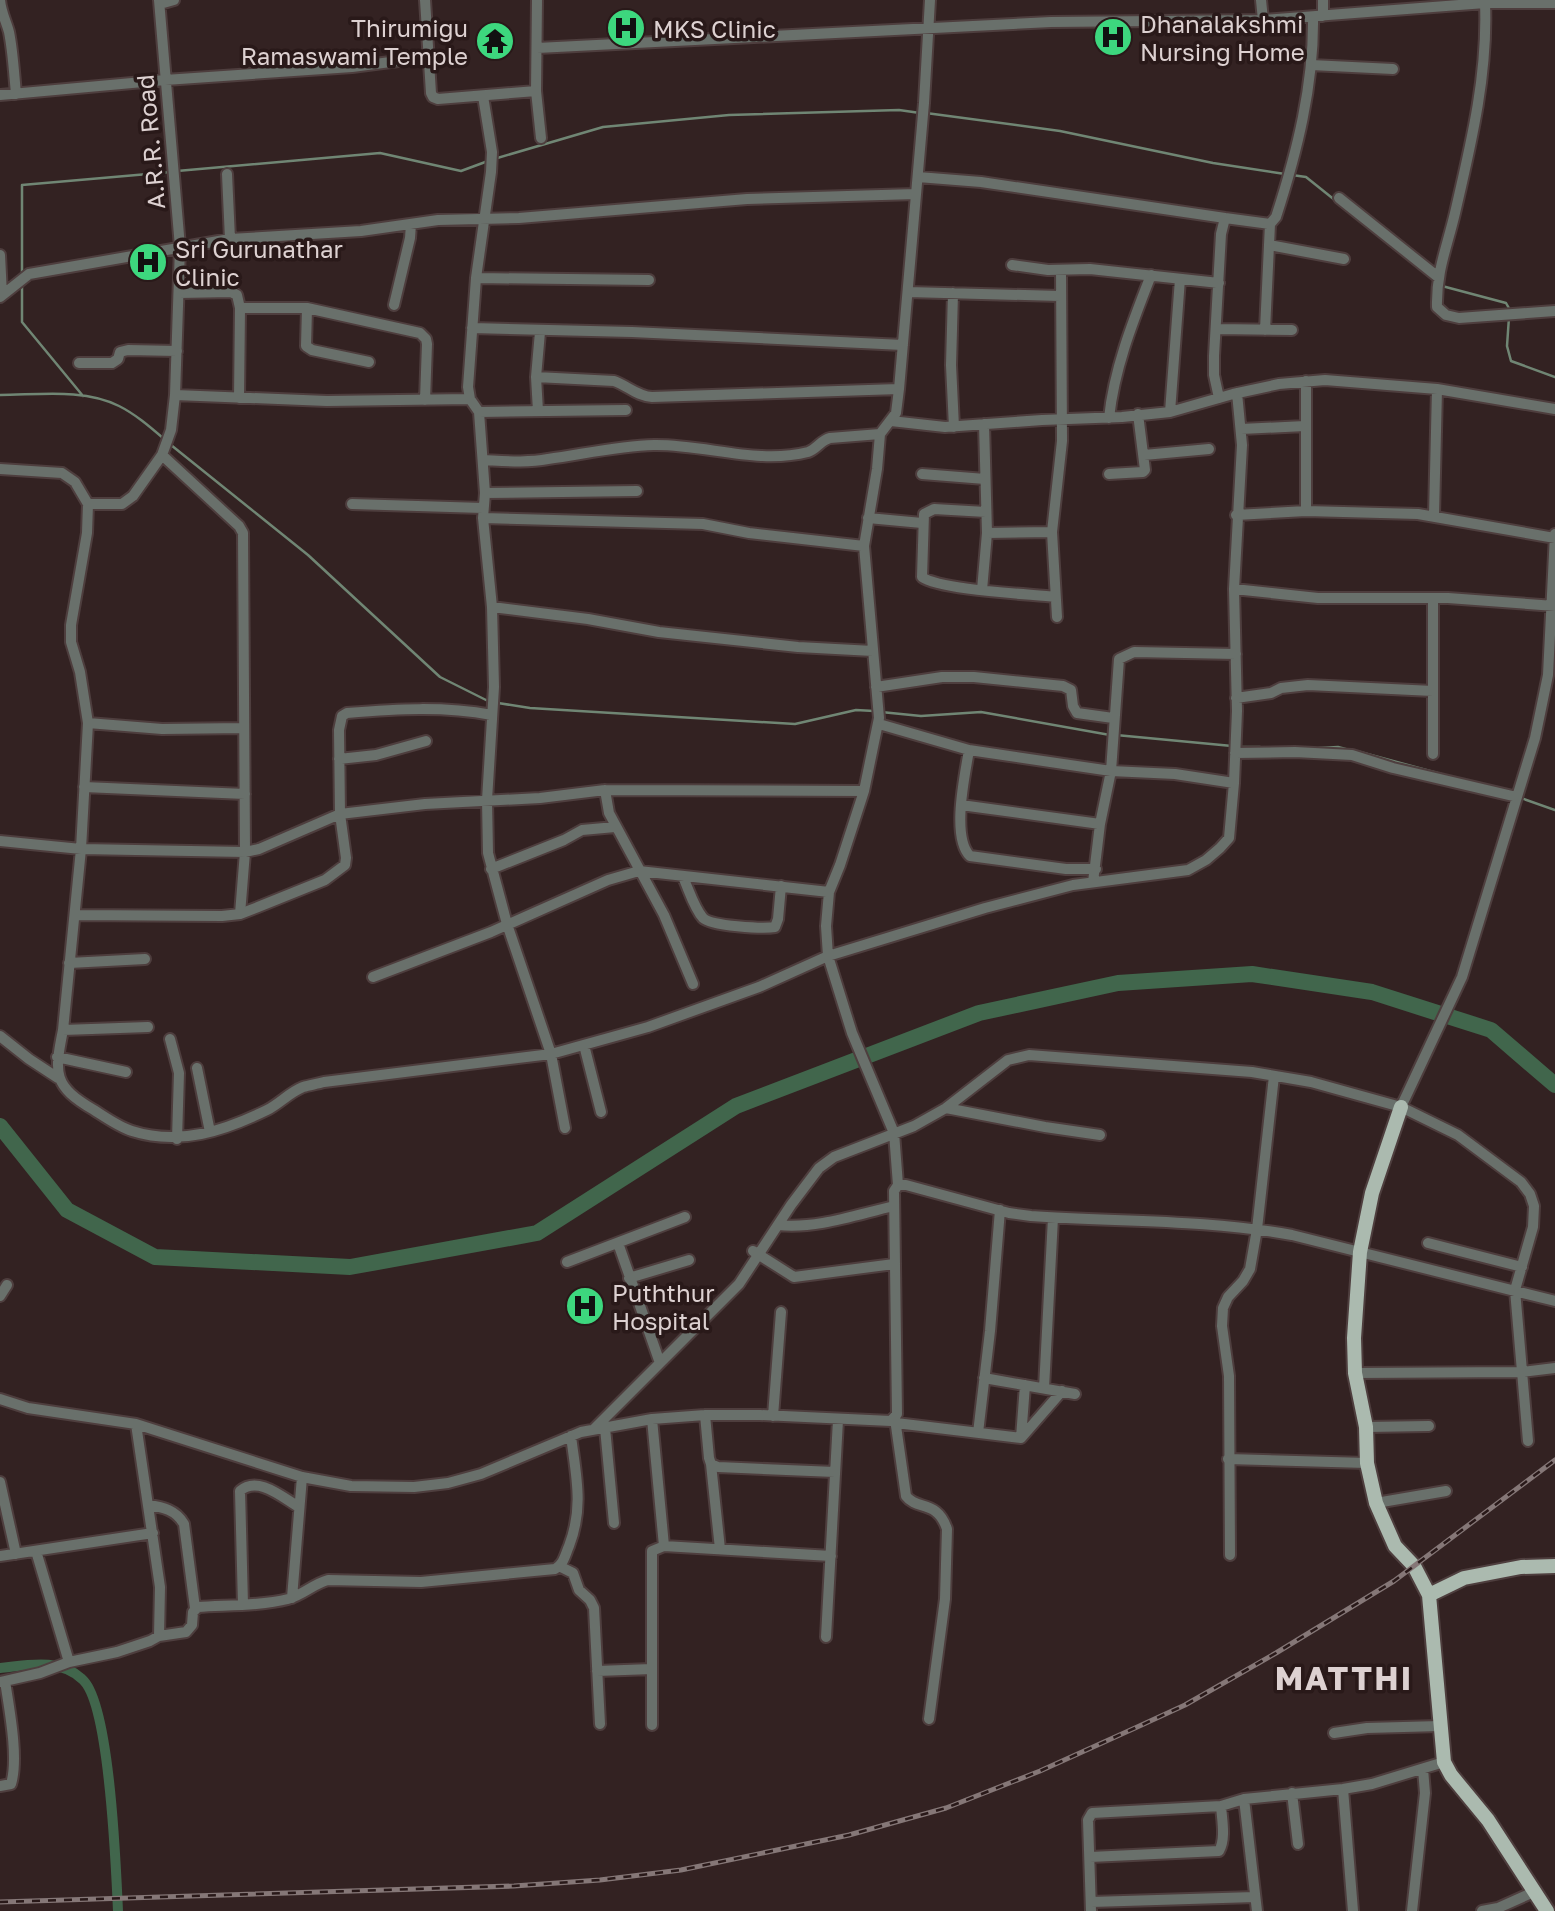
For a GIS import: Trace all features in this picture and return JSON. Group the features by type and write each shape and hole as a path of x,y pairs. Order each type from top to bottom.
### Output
{"main road":[{"path":"1401,1107 1371,1193 1360,1252 1354,1338 1355,1373 1366,1427 1367,1463 1376,1503 1395,1546 1414,1566 1429,1595 1444,1762 1451,1775 1488,1820 1548,1911"},
{"path":"1429,1595 1464,1578 1521,1567 1555,1566"}],"street":[{"path":"0,0 2,18 8,28 11,43 16,94"},
{"path":"160,2 174,0"},
{"path":"425,0 433,97 438,99 536,91"},
{"path":"537,0 536,91 541,138"},
{"path":"929,1719 944,1599 947,1529 944,1520 932,1508 913,1503 906,1496 895,1421 894,1191 898,1185 894,1133 866,1069 835,985 828,956 826,926 829,892 864,791 879,721 864,546 880,434 895,414 899,389 924,103 930,0"},
{"path":"1261,0 1263,20"},
{"path":"1265,330 1270,224 1276,217 1300,129 1322,0"},
{"name":"A.R.R. Road","path":"88,503 122,503 133,496 163,452 170,430 175,395 180,247 160,2"},
{"path":"537,48 1051,22 1263,20 1485,3 1555,4"},
{"path":"1485,3 1486,43 1473,143 1438,273 1437,307 1446,315 1459,318 1555,312"},
{"path":"0,95 352,67 429,57"},
{"path":"1311,65 1393,69"},
{"path":"483,96 492,152 491,172 476,278 468,387 470,399 479,412 485,493 482,513 492,607 494,687 487,800 488,853 506,924 551,1054 565,1128"},
{"path":"227,174 230,239"},
{"path":"918,177 981,182 1270,224"},
{"path":"1,296 29,274 230,239 352,232 438,220 593,212 747,199 916,194"},
{"path":"1339,198 1438,273"},
{"path":"1219,398 1214,375 1219,254 1225,218"},
{"path":"394,305 411,224"},
{"path":"1269,245 1344,259"},
{"path":"0,255 1,296"},
{"path":"1012,265 1061,270 1090,268 1219,283"},
{"path":"1057,617 1052,532 1058,493 1061,421 1061,270"},
{"path":"1109,418 1116,379 1132,323 1151,275"},
{"path":"476,278 649,281"},
{"path":"1170,412 1180,279"},
{"path":"908,292 1060,296"},
{"path":"179,293 234,293 239,297 239,398"},
{"path":"953,293 951,365 954,427"},
{"path":"240,308 307,308 424,335 427,344 425,400"},
{"path":"307,308 308,347 369,362"},
{"path":"472,328 540,332 632,332 903,345"},
{"path":"1216,329 1292,330"},
{"path":"538,411 536,377 540,332"},
{"path":"79,363 112,363 118,359 120,352 128,349 177,351"},
{"path":"536,377 614,381 642,396 652,397 899,389"},
{"path":"891,421 921,426 954,427 1109,418 1170,412 1237,393 1306,381 1382,383 1437,389 1555,409"},
{"path":"1306,381 1306,511"},
{"path":"1434,516 1437,389"},
{"path":"0,1036 58,1077 66,1089 91,1109 130,1131 177,1139 222,1129 269,1109 301,1088 324,1082 551,1054 648,1027 759,987 828,956 985,908 1073,885 1188,870 1206,860 1229,838 1236,732 1234,589 1241,429 1237,393"},
{"path":"175,395 327,401 470,399"},
{"path":"479,412 625,410"},
{"path":"1109,474 1144,471 1138,414"},
{"path":"982,590 987,533 985,424"},
{"path":"1241,429 1305,426"},
{"path":"484,460 547,459 604,449 655,445 714,452 782,455 810,451 824,439 880,434"},
{"path":"1144,455 1209,449"},
{"path":"163,452 243,533 245,852 240,914"},
{"path":"0,469 62,473 75,482 88,503 87,533 71,625 71,642 80,672 88,723 81,849 57,1057 58,1077"},
{"path":"922,474 985,479"},
{"path":"485,493 637,492"},
{"path":"352,504 703,524 749,533 864,546"},
{"path":"986,512 934,509 924,514 922,577 982,590 1055,597"},
{"path":"1236,515 1306,511 1386,512 1434,516 1555,536 1548,675 1535,738 1462,977 1401,1107"},
{"path":"868,518 922,523"},
{"path":"987,533 1052,532"},
{"path":"1234,589 1318,598 1433,598 1553,606"},
{"path":"1433,598 1433,754"},
{"path":"492,607 588,619 659,632 798,647 873,651"},
{"path":"1093,882 1100,824 1111,771 1118,659 1134,652 1212,656 1236,654"},
{"path":"877,691 942,677 974,677 1063,685 1071,690 1073,706 1077,713 1113,721"},
{"path":"1236,698 1308,685 1433,691"},
{"path":"75,915 240,914 325,880 340,871 346,858 340,814 339,723 347,713 428,708 493,712"},
{"path":"879,721 969,750 1111,771 1175,774 1234,783"},
{"path":"88,723 162,729 244,728"},
{"path":"339,759 376,755 426,741"},
{"path":"969,750 961,805 962,845 971,856 1066,869 1096,869"},
{"path":"1235,755 1295,752 1352,755 1515,802"},
{"path":"84,788 245,794"},
{"path":"0,841 81,849 245,852 259,849 340,814 425,804 540,798 605,790 864,791"},
{"path":"605,790 609,813 615,827 664,915 693,984"},
{"path":"961,805 1100,824"},
{"path":"491,869 564,840 582,830 615,827"},
{"path":"373,977 608,880 639,871 829,892"},
{"path":"683,877 701,916 706,921 717,924 775,927 781,886"},
{"path":"69,963 145,960"},
{"path":"62,1030 148,1027"},
{"path":"170,1039 179,1073 177,1139"},
{"path":"584,1045 601,1112"},
{"path":"599,1429 738,1284 756,1253 819,1168 834,1157 914,1126 946,1108 1008,1060 1029,1055 1252,1072 1311,1082 1401,1107 1458,1135 1521,1182 1530,1194 1534,1206 1533,1227 1515,1290 1528,1441"},
{"path":"57,1057 126,1072"},
{"path":"197,1068 210,1132"},
{"path":"1230,1555 1229,1376 1222,1326 1223,1308 1228,1297 1250,1269 1274,1076"},
{"path":"946,1108 1100,1135"},
{"path":"898,1185 1000,1210 1054,1218 1213,1224 1257,1229 1555,1301"},
{"path":"778,1224 800,1227 894,1206"},
{"path":"978,1433 1000,1210"},
{"path":"567,1262 684,1217"},
{"path":"1044,1388 1054,1218"},
{"path":"618,1243 660,1363"},
{"path":"1428,1243 1522,1267"},
{"path":"756,1253 794,1277 894,1264"},
{"path":"629,1278 689,1260"},
{"path":"0,1296 7,1285"},
{"path":"774,1416 780,1312"},
{"path":"1355,1373 1522,1372 1555,1368"},
{"path":"984,1378 1075,1394"},
{"path":"1021,1438 1025,1385"},
{"path":"1021,1438 1062,1391"},
{"path":"0,1399 28,1408 136,1424 302,1477 351,1486 448,1483 481,1474 571,1436 652,1419 705,1415 895,1421 1021,1438"},
{"path":"705,1415 720,1549"},
{"path":"652,1419 664,1546"},
{"path":"826,1637 838,1420"},
{"path":"136,1424 159,1587 159,1636"},
{"path":"1366,1427 1429,1426"},
{"path":"599,1429 614,1523"},
{"path":"195,1608 292,1598 314,1584 328,1580 421,1582 555,1569 573,1536 579,1503 571,1436"},
{"path":"1228,1459 1367,1463"},
{"path":"711,1464 750,1469 835,1472"},
{"path":"292,1598 302,1477"},
{"path":"0,1482 2,1503 16,1554"},
{"path":"243,1604 240,1491 249,1485 266,1488 299,1507"},
{"path":"1376,1503 1446,1491"},
{"path":"0,1786 11,1784 13,1774 12,1740 3,1681 117,1652 159,1636 189,1630 195,1608 184,1524 172,1511 148,1505"},
{"path":"0,1556 153,1534"},
{"path":"652,1726 652,1551 664,1546 831,1556"},
{"path":"36,1551 62,1665"},
{"path":"559,1566 573,1573 579,1590 592,1603 600,1724"},
{"path":"597,1671 652,1669"},
{"path":"1334,1733 1367,1728 1440,1726"},
{"path":"1255,1897 1091,1906 1088,1820 1092,1813 1220,1806 1244,1799 1343,1789 1444,1762"},
{"path":"1412,1911 1424,1793 1423,1769"},
{"path":"1343,1789 1353,1911"},
{"path":"1292,1793 1298,1844"},
{"path":"1244,1799 1257,1911"},
{"path":"1090,1857 1219,1851 1223,1840 1220,1806"},
{"path":"1482,1911 1498,1908 1536,1891"}],"waterway":[{"path":"494,159 603,127 729,115 899,110 920,113"},
{"path":"926,113 1060,131 1213,163 1285,174"},
{"path":"177,171 380,153 461,171 488,161"},
{"path":"22,275 22,185 171,172"},
{"path":"1292,175 1306,177 1336,201"},
{"path":"22,285 22,322 83,396"},
{"path":"1442,286 1506,303 1510,310"},
{"path":"1509,317 1507,346 1511,361 1555,377"},
{"path":"0,395 60,394 105,400 131,413 163,438"},
{"path":"171,445 308,555 440,677 488,701"},
{"path":"498,703 530,708 795,724 856,710 874,711"},
{"path":"881,712 921,716 981,712 1110,735"},
{"path":"1116,735 1232,746"},
{"path":"1238,747 1260,747"},
{"path":"1319,748 1338,747 1353,751"},
{"path":"1360,752 1441,774"},
{"path":"1521,798 1555,810"},
{"path":"0,1126 67,1210 155,1257 350,1267 537,1233 736,1106 979,1013 1118,983 1252,974 1372,992 1491,1030 1555,1085"},
{"path":"0,1668 43,1665 64,1668 82,1679 92,1694 99,1719 110,1788 118,1911"}],"railway":[{"path":"0,1902 514,1886 600,1880 681,1870 849,1835 946,1808 1040,1771 1185,1705 1394,1581 1555,1460"}],"place":[{"name":"MKS Clinic","path":"626,28"},
{"name":"Dhanalakshmi Nursing Home","path":"1113,37"},
{"name":"Thirumigu Ramaswami Temple","path":"495,41"},
{"name":"Sri Gurunathar Clinic","path":"148,262"},
{"name":"Puththur Hospital","path":"585,1306"}],"district":[{"name":"MATTHI","path":"1344,1678"}]}
